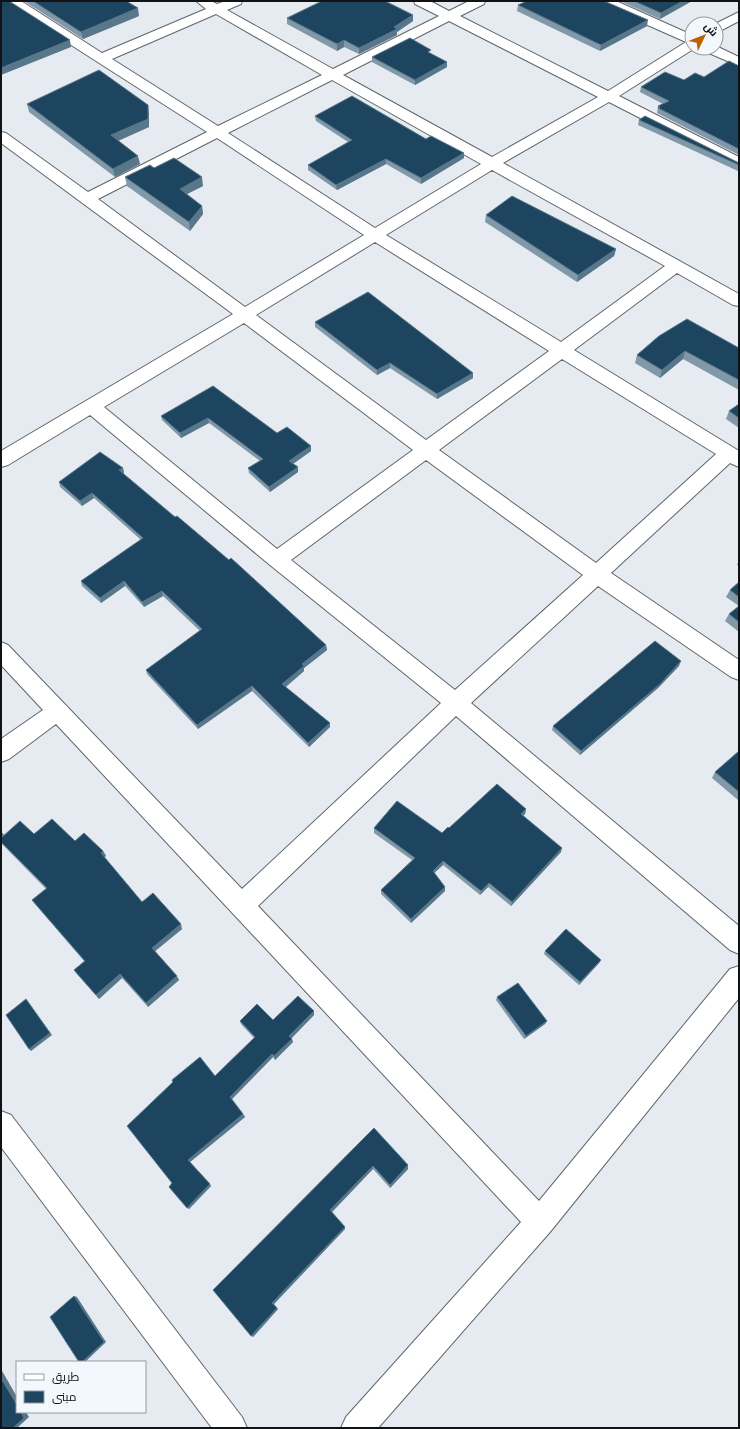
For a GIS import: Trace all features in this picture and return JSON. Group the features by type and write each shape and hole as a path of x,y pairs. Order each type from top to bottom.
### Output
{"street":[{"path":"12,1 375,235 734,456 597,574 456,703 242,905"},
{"path":"202,1 739,301"},
{"path":"102,58 236,1"},
{"path":"420,1 739,163"},
{"path":"87,198 331,74 479,1"},
{"path":"605,1 684,36"},
{"path":"724,25 739,16"},
{"path":"1,460 244,316 493,163 608,97 684,49"},
{"path":"724,55 739,62"},
{"path":"1,136 87,198 426,450 597,574 739,671"},
{"path":"277,560 676,266"},
{"path":"91,406 277,560 456,703 739,942"},
{"path":"1,651 540,1222"},
{"path":"1,752 58,711"},
{"path":"357,1428 540,1222 739,978"},
{"path":"1,1125 231,1428"}],"building":[{"path":"1,1 9,1 70,40 1,68"},
{"path":"33,1 126,1 138,8 81,32"},
{"path":"322,1 385,1 413,15 394,27 397,29 359,48 344,40 337,44 287,18"},
{"path":"527,1 604,1 648,20 601,45 518,5"},
{"path":"634,1 683,1 661,13"},
{"path":"410,38 431,50 428,52 447,62 415,80 372,57"},
{"path":"729,61 739,66 739,149 658,108 660,107 658,106 669,101 641,87 665,72 684,80 695,73 704,77"},
{"path":"99,70 148,105 148,119 111,135 138,156 113,169 27,104"},
{"path":"352,96 426,139 431,136 464,153 421,178 386,159 336,185 308,165 352,140 315,116"},
{"path":"645,116 739,163 739,165 639,120"},
{"path":"174,158 202,177 180,189 202,206 189,222 125,177 150,165 154,168"},
{"path":"512,196 616,249 578,275 486,215"},
{"path":"368,292 473,373 437,394 390,363 377,370 315,322"},
{"path":"687,319 739,348 739,380 685,351 662,370 637,355 659,336"},
{"path":"213,386 277,433 287,427 311,446 289,461 298,467 269,487 248,468 263,459 208,418 180,433 161,416"},
{"path":"739,404 739,418 729,411"},
{"path":"100,452 123,468 119,470 175,517 177,516 229,560 231,558 326,645 302,664 304,666 282,684 330,723 308,743 252,686 197,725 146,670 202,629 162,591 142,602 124,581 100,598 81,581 143,538 92,493 80,501 59,482"},
{"path":"739,582 739,597 730,590"},
{"path":"739,606 739,622 729,614"},
{"path":"655,641 681,661 660,684 581,751 553,726"},
{"path":"739,751 739,792 715,772"},
{"path":"497,784 526,809 521,814 562,848 512,902 489,883 481,891 443,861 433,871 445,887 411,919 381,890 415,858 374,828 397,801 442,833"},
{"path":"52,819 75,841 84,833 103,851 101,853 142,902 153,893 181,924 152,948 177,976 146,1003 120,974 96,995 74,970 85,961 32,900 47,888 1,842 1,838 20,821 34,834"},
{"path":"566,929 601,960 580,982 545,951"},
{"path":"518,983 547,1021 526,1036 497,997"},
{"path":"298,996 314,1011 289,1036 292,1039 274,1056 272,1054 230,1097 243,1114 188,1160 210,1184 187,1208 169,1187 172,1183 127,1126 173,1082 172,1080 200,1057 215,1076 255,1037 240,1021 257,1004 273,1020"},
{"path":"26,999 50,1033 29,1049 6,1015"},
{"path":"374,1128 408,1165 390,1185 373,1166 330,1210 345,1227 272,1303 277,1308 251,1336 213,1290"},
{"path":"74,1296 104,1342 83,1361 78,1361 50,1317"},
{"path":"1,1378 16,1403 16,1413 22,1413 24,1418 13,1428 1,1428"}]}
